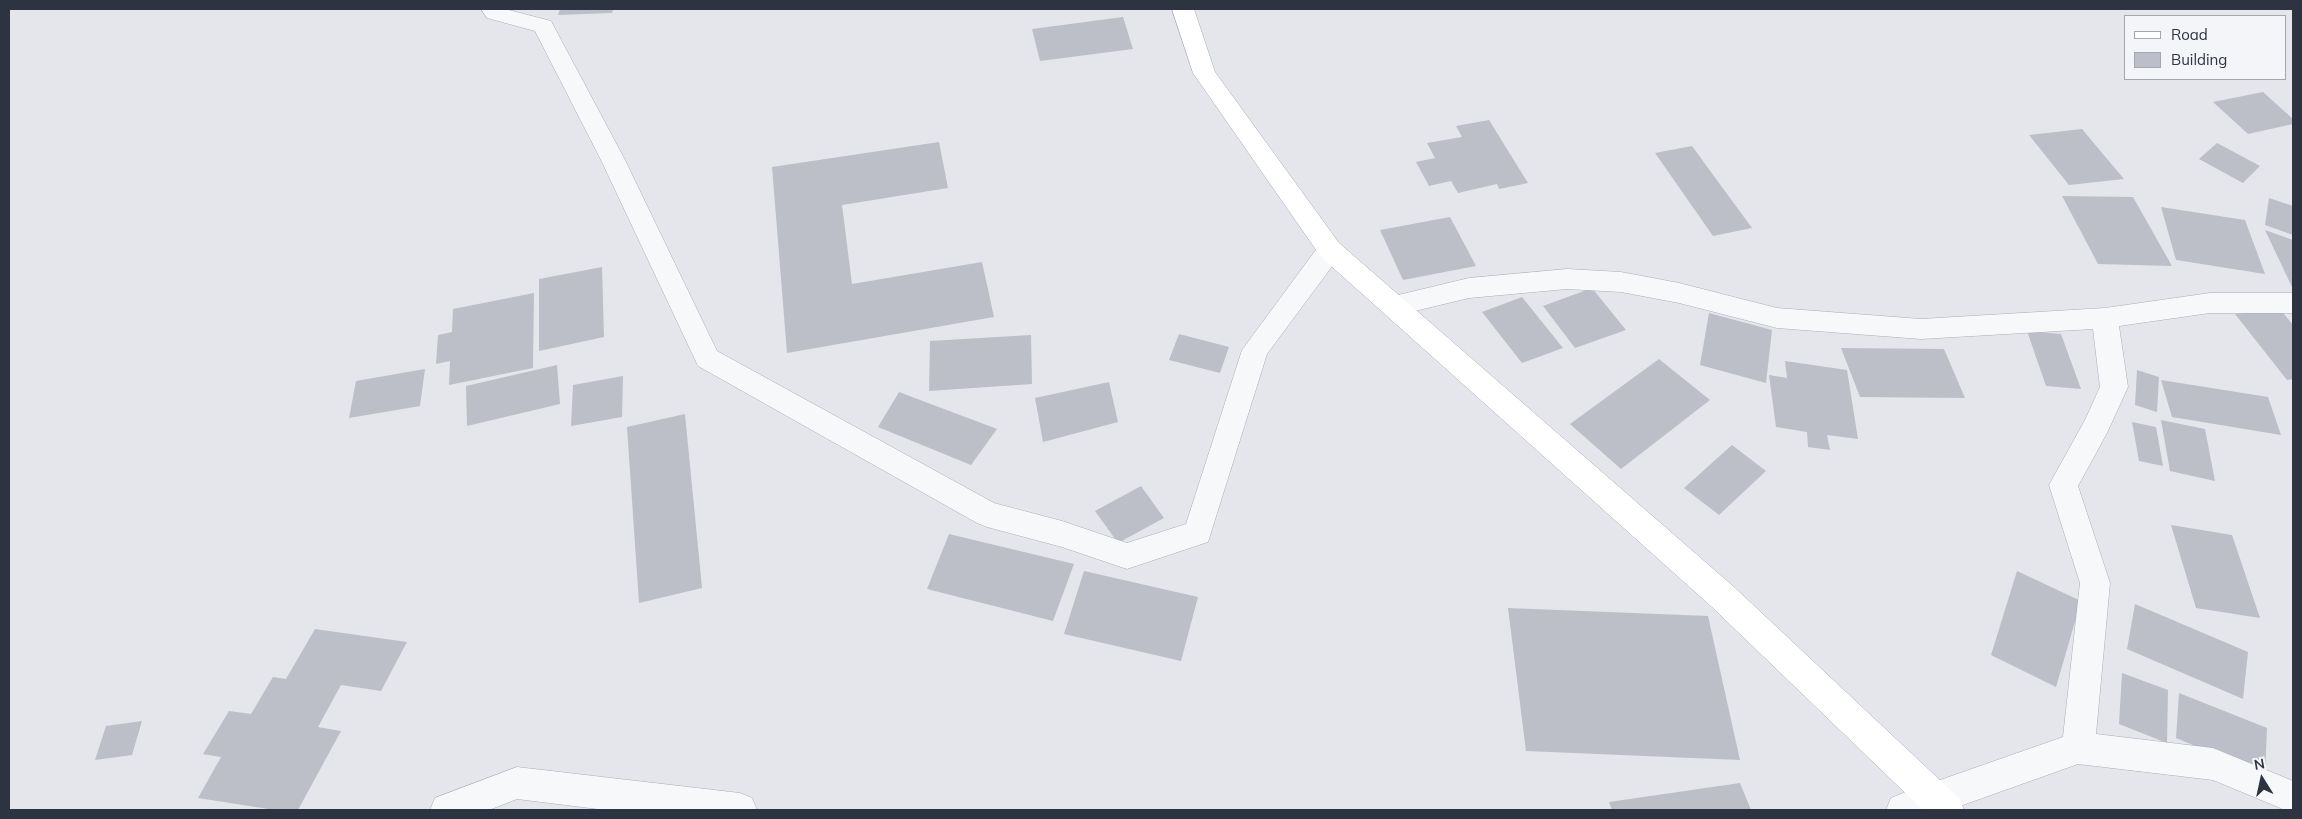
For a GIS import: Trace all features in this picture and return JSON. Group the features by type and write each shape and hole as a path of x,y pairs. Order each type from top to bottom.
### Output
{"main road":[{"path":"1184,9 1204,73 1330,250 1723,597 1942,805"}],"street":[{"path":"492,9 496,13 543,26 613,160 706,358 987,514 1062,534 1127,556 1198,533 1255,350 1330,250"},
{"path":"1394,306 1469,288 1567,279 1621,282 1777,318 1921,329 2104,318 2210,303 2293,304"},
{"path":"2078,748 2095,582 2063,486 2097,425 2114,387 2104,318"},
{"path":"1903,810 1942,805 2078,748 2213,764 2293,797"},
{"path":"447,810 517,782 740,810"}],"building":[{"path":"560,9 613,9 612,13 558,15"},
{"path":"1123,17 1133,49 1040,61 1032,29"},
{"path":"2263,92 2293,119 2293,124 2248,134 2213,102"},
{"path":"1489,120 1528,183 1499,189 1497,184 1458,193 1451,181 1429,186 1416,162 1435,158 1427,143 1462,137 1456,126"},
{"path":"2082,129 2124,179 2069,185 2029,135"},
{"path":"939,142 948,188 842,205 852,284 982,262 994,317 787,353 772,167"},
{"path":"2217,143 2260,166 2243,183 2199,159"},
{"path":"1692,146 1752,228 1713,236 1655,153"},
{"path":"2062,196 2133,197 2172,266 2098,264"},
{"path":"2269,198 2293,206 2293,235 2265,225"},
{"path":"2161,207 2245,220 2265,274 2176,260"},
{"path":"1450,217 1476,266 1403,280 1380,230"},
{"path":"2265,230 2293,240 2293,287 2292,287"},
{"path":"602,267 604,337 539,351 539,279"},
{"path":"1592,288 1626,330 1575,348 1543,306"},
{"path":"534,293 533,368 449,385 450,361 436,364 438,335 452,332 453,309"},
{"path":"1522,297 1563,348 1522,363 1482,312"},
{"path":"2280,309 2293,325 2293,379 2287,380 2235,314"},
{"path":"1709,313 1772,330 1766,383 1700,365"},
{"path":"2027,331 2061,334 2081,389 2046,386"},
{"path":"1179,334 1229,347 1220,373 1169,360"},
{"path":"1031,335 1032,384 929,391 930,341"},
{"path":"1841,348 1944,349 1965,398 1860,397"},
{"path":"1659,359 1710,400 1621,469 1570,424"},
{"path":"1785,361 1847,370 1858,439 1827,435 1830,450 1808,447 1807,432 1776,427 1769,375 1787,378"},
{"path":"557,365 560,404 467,426 466,386"},
{"path":"425,369 420,406 349,418 356,381"},
{"path":"2137,370 2159,377 2157,412 2135,405"},
{"path":"623,376 622,417 571,426 573,385"},
{"path":"2161,380 2268,397 2281,435 2172,417"},
{"path":"1109,382 1118,422 1043,442 1035,398"},
{"path":"899,392 997,429 971,465 878,427"},
{"path":"685,414 702,588 639,603 627,427"},
{"path":"2161,420 2205,429 2215,481 2170,471"},
{"path":"2132,422 2156,427 2163,466 2139,461"},
{"path":"1732,445 1766,471 1719,515 1684,488"},
{"path":"1141,486 1164,518 1118,543 1095,511"},
{"path":"2171,525 2232,535 2260,618 2196,608"},
{"path":"949,534 1074,564 1053,621 927,589"},
{"path":"1084,571 1198,597 1181,661 1064,634"},
{"path":"2017,571 2081,601 2056,687 1991,655"},
{"path":"2135,604 2248,652 2243,699 2127,649"},
{"path":"1508,608 1708,616 1740,760 1526,751"},
{"path":"315,629 407,642 381,691 341,685 318,727 341,731 298,810 275,810 198,798 221,757 203,754 229,711 251,714 273,677 286,679"},
{"path":"2122,673 2168,690 2167,743 2119,724"},
{"path":"2179,693 2267,728 2265,775 2176,738"},
{"path":"142,721 132,755 95,760 106,726"},
{"path":"1740,783 1751,810 1612,810 1609,802"}]}
